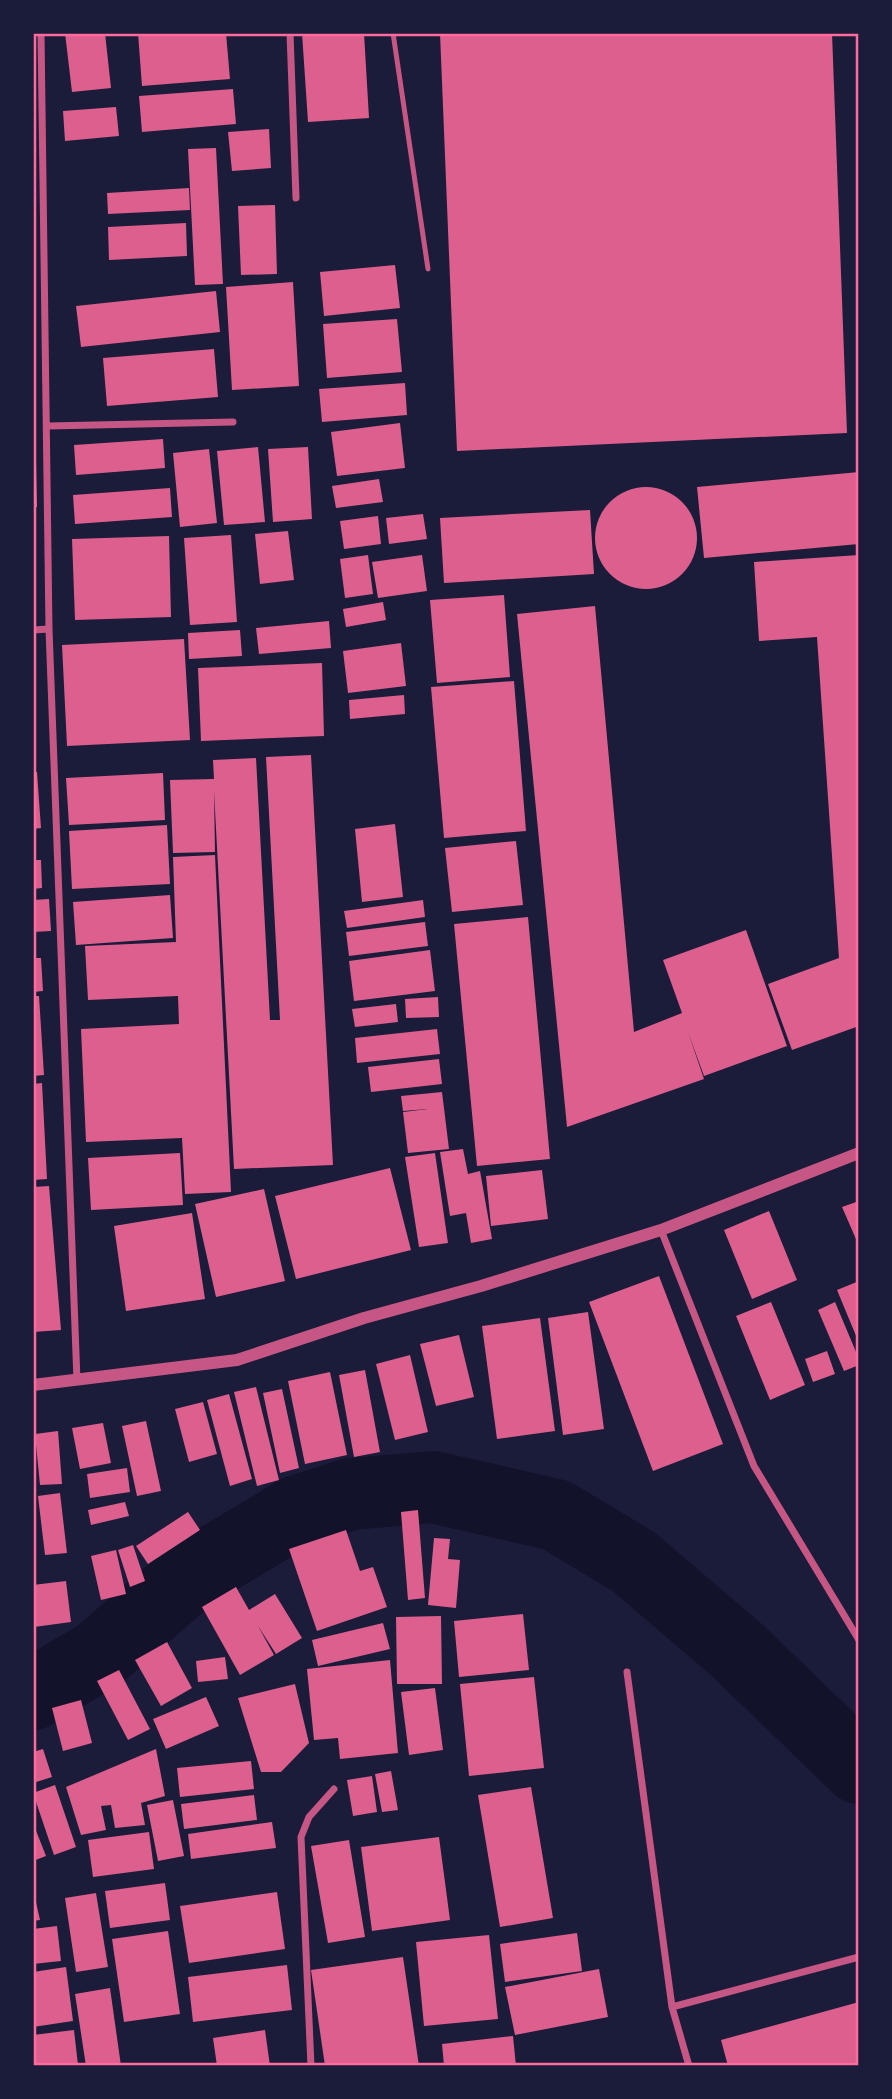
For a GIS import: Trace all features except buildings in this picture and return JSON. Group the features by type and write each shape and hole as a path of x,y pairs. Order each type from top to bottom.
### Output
{"street":[{"path":"41,33 49,629 77,1381"},
{"path":"290,33 296,198"},
{"path":"48,426 233,422"},
{"path":"33,630 49,629"},
{"path":"33,1385 237,1360 364,1318 481,1286 660,1230 859,1153"},
{"path":"660,1230 754,1466 859,1640"},
{"path":"626,1672 672,2007 689,2066"},
{"path":"311,2066 301,1837 309,1817 334,1789"},
{"path":"672,2007 859,1957"}],"lane":[{"path":"394,33 428,269"}],"waterway":[{"path":"33,1694 99,1655 191,1575 298,1511 351,1494 433,1487 556,1515 634,1562 738,1651 859,1768"}]}
